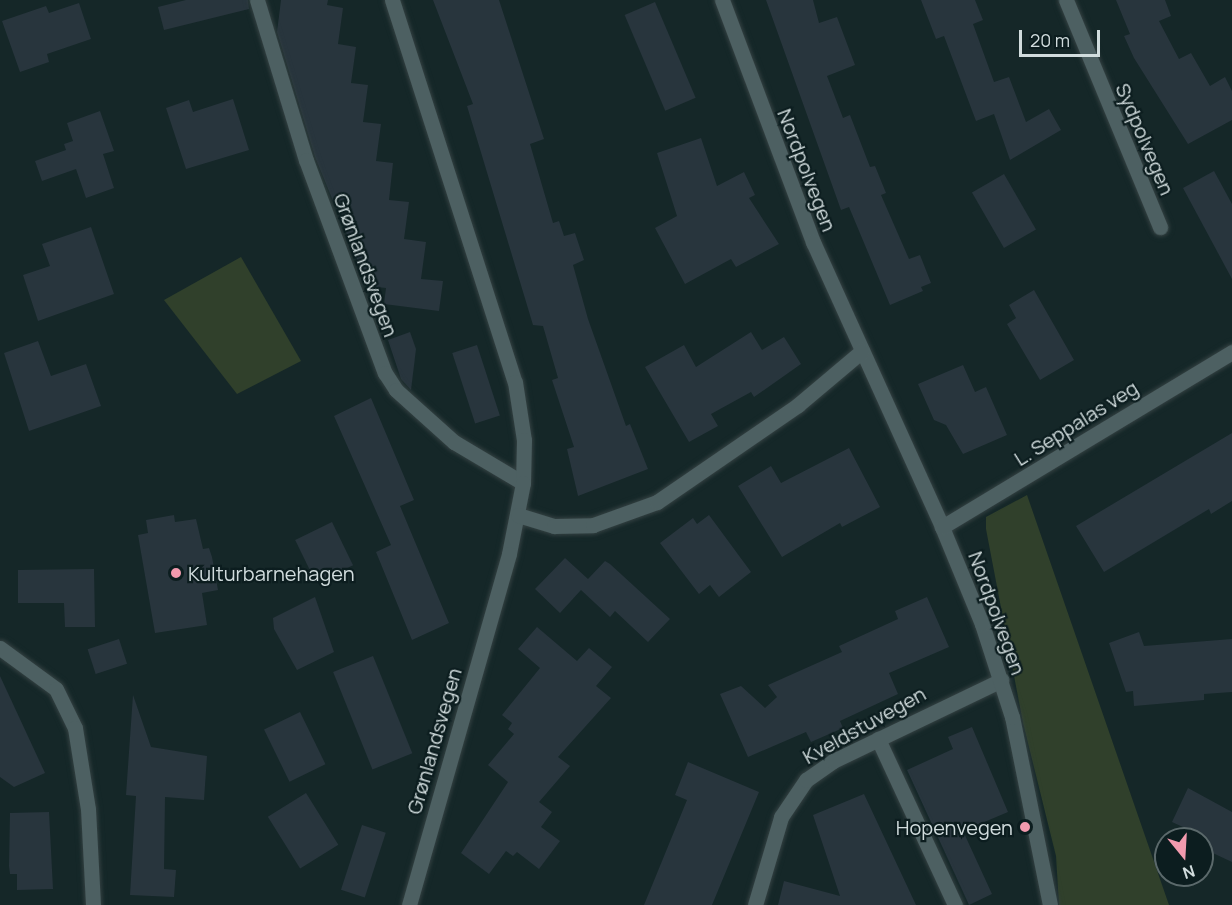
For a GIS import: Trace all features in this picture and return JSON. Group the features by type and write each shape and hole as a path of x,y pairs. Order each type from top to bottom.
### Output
{"street":[{"name":"Grønlandsvegen","path":"257,0 306,160 384,373 396,390 453,442 523,483"},
{"name":"Grønlandsvegen","path":"392,0 515,382 524,440 523,483 518,515 409,905"},
{"name":"Nordpolvegen","path":"722,0 813,242 942,527 1000,680 1036,823 1050,905"},
{"name":"Sydpolvegen","path":"1066,0 1160,227"},
{"path":"518,515 554,526 592,525 657,502 798,405 862,351"},
{"name":"L. Seppalas veg","path":"942,527 1232,352"},
{"path":"0,648 56,689 75,728 88,809 93,905"},
{"name":"Kveldstuvegen","path":"755,905 781,817 796,793 818,770 878,738 1000,680"},
{"path":"878,738 955,905"}],"green space":[{"path":"241,257 301,361 237,394 164,300"},
{"path":"1027,495 1154,862 1154,887 1163,887 1169,905 1059,905 1056,856 1023,723 986,529 986,517"}],"building":[{"path":"186,0 248,0 249,9 164,30 158,7"},
{"path":"281,0 328,0 327,5 343,8 338,44 356,47 351,83 368,85 363,122 381,124 376,161 393,163 389,200 409,202 404,239 426,242 421,279 443,281 439,311 384,304 386,288 368,286 315,157 277,32"},
{"path":"433,0 499,0 544,139 530,144 553,223 559,221 564,236 575,233 584,260 573,265 588,319 626,426 630,424 648,469 578,496 567,449 574,447 552,380 558,378 543,326 533,325 467,106 473,104"},
{"path":"766,0 813,0 819,23 837,17 855,65 827,76 843,118 850,115 870,167 875,166 886,193 881,195 909,259 920,255 931,283 921,287 923,291 890,305 849,207 841,210"},
{"path":"921,0 975,0 983,20 973,24 994,82 1009,77 1026,122 1049,109 1061,130 1010,160 994,114 976,121 944,36 936,39"},
{"path":"1116,0 1165,0 1171,16 1159,21 1179,59 1191,53 1210,86 1225,77 1232,91 1232,120 1188,144 1134,58 1124,36 1130,34"},
{"path":"655,2 696,98 665,111 625,15"},
{"path":"79,3 91,39 47,54 49,62 20,72 2,21 46,6 49,13"},
{"path":"233,99 249,150 186,169 166,108 189,100 193,112"},
{"path":"100,111 114,151 103,154 114,188 86,198 76,169 42,181 35,161 66,150 64,144 73,141 67,123"},
{"path":"701,138 717,186 744,172 755,195 749,198 779,244 736,267 731,259 685,284 655,228 677,216 657,153"},
{"path":"1214,171 1232,204 1232,279 1183,188"},
{"path":"1004,174 1036,229 1004,248 972,192"},
{"path":"91,227 114,294 38,321 23,275 50,266 42,244"},
{"path":"1034,290 1074,360 1040,380 1007,324 1016,318 1009,305"},
{"path":"410,332 416,349 411,390 401,379 388,340"},
{"path":"751,332 762,350 784,337 801,364 754,397 751,392 711,414 718,426 689,442 645,367 684,345 696,367"},
{"path":"38,341 51,376 86,364 101,406 29,431 4,353"},
{"path":"477,345 500,415 475,423 452,353"},
{"path":"963,365 975,392 986,387 1007,435 963,454 946,425 934,420 918,384"},
{"path":"371,398 414,500 400,506 449,623 412,640 376,552 391,545 334,416"},
{"path":"1232,433 1232,501 1211,514 1209,509 1104,572 1076,526"},
{"path":"849,448 880,507 842,527 840,523 782,557 738,486 771,466 781,483"},
{"path":"174,515 175,522 196,519 203,549 209,548 212,557 218,590 202,593 207,625 155,633 138,535 148,533 146,520"},
{"path":"709,515 751,572 719,597 710,585 699,594 660,543 693,518 697,524"},
{"path":"332,522 353,565 316,583 295,540"},
{"path":"565,558 588,579 605,561 670,619 648,642 615,611 610,617 581,590 560,613 535,589"},
{"path":"94,569 95,627 65,627 64,603 18,603 18,570"},
{"path":"315,597 334,652 297,670 274,629 273,618"},
{"path":"927,597 949,647 889,673 898,694 840,721 843,728 811,742 806,732 748,757 720,694 741,686 765,708 777,697 768,685 842,652 839,646 898,619 895,611"},
{"path":"537,627 577,661 589,648 612,667 596,686 611,698 558,757 570,766 539,802 552,812 541,827 560,841 539,869 517,852 513,856 506,851 489,874 461,853 508,782 488,765 514,734 508,729 512,723 502,715 540,668 518,649"},
{"path":"1139,632 1144,646 1232,639 1232,692 1204,694 1204,700 1134,706 1133,691 1126,692 1109,643"},
{"path":"119,639 127,664 96,674 88,649"},
{"path":"373,656 412,753 372,769 333,672"},
{"path":"0,676 45,773 14,787 0,777"},
{"path":"133,695 151,747 207,756 204,800 165,797 164,869 176,870 174,897 130,895 136,796 126,795"},
{"path":"300,712 325,764 289,782 264,730"},
{"path":"972,727 1008,812 963,831 992,894 969,905 907,770 953,749 948,737"},
{"path":"688,762 759,792 712,905 644,905 687,800 675,795"},
{"path":"1188,788 1232,812 1232,862 1214,854 1214,827 1183,827 1172,822"},
{"path":"306,793 338,845 300,869 268,817"},
{"path":"864,794 916,905 778,905 784,881 840,896 813,815"},
{"path":"49,812 53,889 17,890 17,874 10,874 9,866 10,813"},
{"path":"362,825 386,833 365,897 341,890"}],"place":[{"name":"Kulturbarnehagen","path":"176,573"},
{"name":"Hopenvegen","path":"1025,827"}]}
